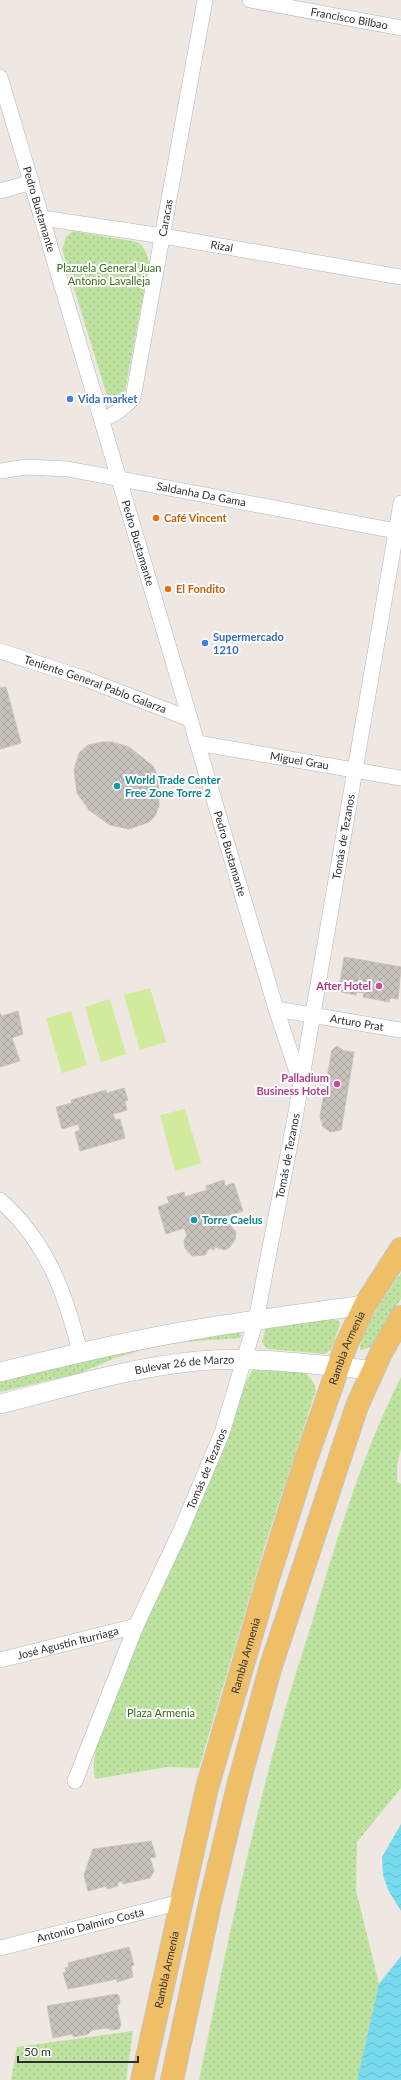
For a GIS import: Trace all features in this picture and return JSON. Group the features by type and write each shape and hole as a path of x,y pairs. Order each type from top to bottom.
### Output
{"main road":[{"name":"Rambla Armenia","path":"142,2080 207,1788 230,1702 274,1560 338,1367 355,1324 365,1305 401,1249"},
{"path":"172,2080 213,1889 238,1786 270,1669 334,1470 357,1406 373,1370 401,1317"}],"street":[{"name":"Caracas","path":"102,418 111,416 121,410 133,398 205,0"},
{"name":"Francisco Bilbao","path":"250,0 401,28"},
{"name":"Pedro Bustamante","path":"0,77 276,1009 301,1084"},
{"path":"0,191 32,182"},
{"name":"Rizal","path":"42,218 163,236 401,277"},
{"name":"Saldanha Da Gama","path":"0,471 46,467 120,478 398,531"},
{"name":"Tomás de Tezanos","path":"75,1781 136,1626 210,1466 222,1433 256,1320 301,1084 355,769 398,531 401,502"},
{"name":"Teniente General Pablo Galarza","path":"0,651 83,678 190,719"},
{"name":"Miguel Grau","path":"197,743 401,778"},
{"path":"276,1009 313,1015"},
{"name":"Arturo Prat","path":"313,1015 401,1030"},
{"path":"0,1200 26,1227 50,1263 67,1302 80,1352"},
{"path":"0,1372 80,1352 197,1329 365,1305"},
{"name":"Bulevar 26 de Marzo","path":"0,1404 166,1365 199,1361 244,1360 373,1370"},
{"name":"José Agustín Iturriaga","path":"0,1660 136,1626"},
{"name":"Antonio Dalmiro Costa","path":"0,1948 181,1902"}],"green space":[{"name":"Plazuela General Juan Antonio Lavalleja","path":"73,231 137,242 144,249 148,258 149,265 125,391 118,402 110,402 108,399 62,249 66,237"},
{"path":"150,988 166,1042 140,1050 124,995"},
{"path":"110,999 126,1054 101,1062 85,1007"},
{"path":"71,1011 87,1065 62,1073 46,1018"},
{"path":"185,1109 201,1163 175,1171 160,1115"},
{"path":"401,1273 401,1299 372,1347 360,1350 364,1334 369,1323"},
{"path":"332,1319 338,1320 340,1324 331,1350 325,1354 269,1349 265,1347 262,1342 266,1327"},
{"path":"236,1332 242,1335 240,1338 183,1342 146,1349 115,1358 80,1373 0,1392 0,1380 115,1352"},
{"name":"Plaza Armenia","path":"254,1368 306,1373 314,1383 316,1390 265,1545 199,1768 167,1767 95,1779 95,1757 99,1736 135,1641 147,1612 206,1490 246,1384"},
{"path":"401,1377 401,1449 397,1465 397,1482 401,1484 401,1788 357,1842 356,1890 379,1984 357,2080 199,2080 248,1853 286,1705 352,1496 374,1436"},
{"path":"133,2031 126,2080 11,2080 17,2047"}],"water":[{"path":"401,1824 401,1911 388,1890 383,1875 382,1857"},
{"path":"401,1956 401,2080 357,2080 379,1984"}],"building":[{"path":"6,687 21,743 0,749 0,688"},
{"name":"World Trade Center Free Zone Torre 2","path":"102,742 112,742 129,747 153,766 158,777 159,806 155,816 149,822 129,829 110,825 89,810 77,793 74,770 79,753 88,745"},
{"path":"344,957 362,960 356,995 341,992 342,990 339,989"},
{"name":"After Hotel","path":"362,960 401,967 398,999 390,998 389,1002 363,997 364,993 356,992"},
{"path":"18,1011 23,1034 12,1038 20,1061 0,1067 0,1013 2,1016"},
{"name":"Palladium Business Hotel","path":"337,1046 344,1051 354,1052 341,1130 330,1132 322,1126 323,1122 321,1121 320,1116 332,1050"},
{"path":"124,1088 128,1100 125,1101 127,1110 113,1114 115,1120 120,1119 125,1138 80,1151 75,1132 80,1130 78,1124 62,1129 56,1107 72,1103 71,1100 106,1090 107,1093"},
{"name":"Torre Caelus","path":"224,1180 225,1186 234,1183 243,1211 226,1216 228,1223 236,1232 235,1240 229,1248 224,1250 215,1247 214,1250 210,1248 205,1255 192,1256 185,1248 184,1241 187,1235 184,1228 166,1234 158,1207 169,1203 167,1197 184,1192 185,1197 207,1190 206,1186"},
{"path":"151,1841 156,1857 150,1858 154,1871 150,1878 123,1884 122,1881 117,1883 118,1886 107,1889 106,1886 88,1891 84,1875 93,1849"},
{"path":"129,1947 134,1965 131,1966 133,1977 117,1982 117,1979 68,1989 63,1973 66,1972 65,1968 69,1967 68,1963"},
{"path":"117,1994 119,1996 120,2003 117,2006 121,2025 119,2029 111,2030 108,2028 92,2030 88,2034 74,2037 71,2034 53,2038 47,2006"}],"place":[{"name":"Vida market","path":"70,399"},
{"name":"Café Vincent","path":"156,518"},
{"name":"El Fondito","path":"168,589"},
{"name":"Supermercado 1210","path":"205,643"},
{"name":"World Trade Center Free Zone Torre 2","path":"117,786"},
{"name":"After Hotel","path":"379,986"},
{"name":"Palladium Business Hotel","path":"337,1084"},
{"name":"Torre Caelus","path":"194,1220"}]}
